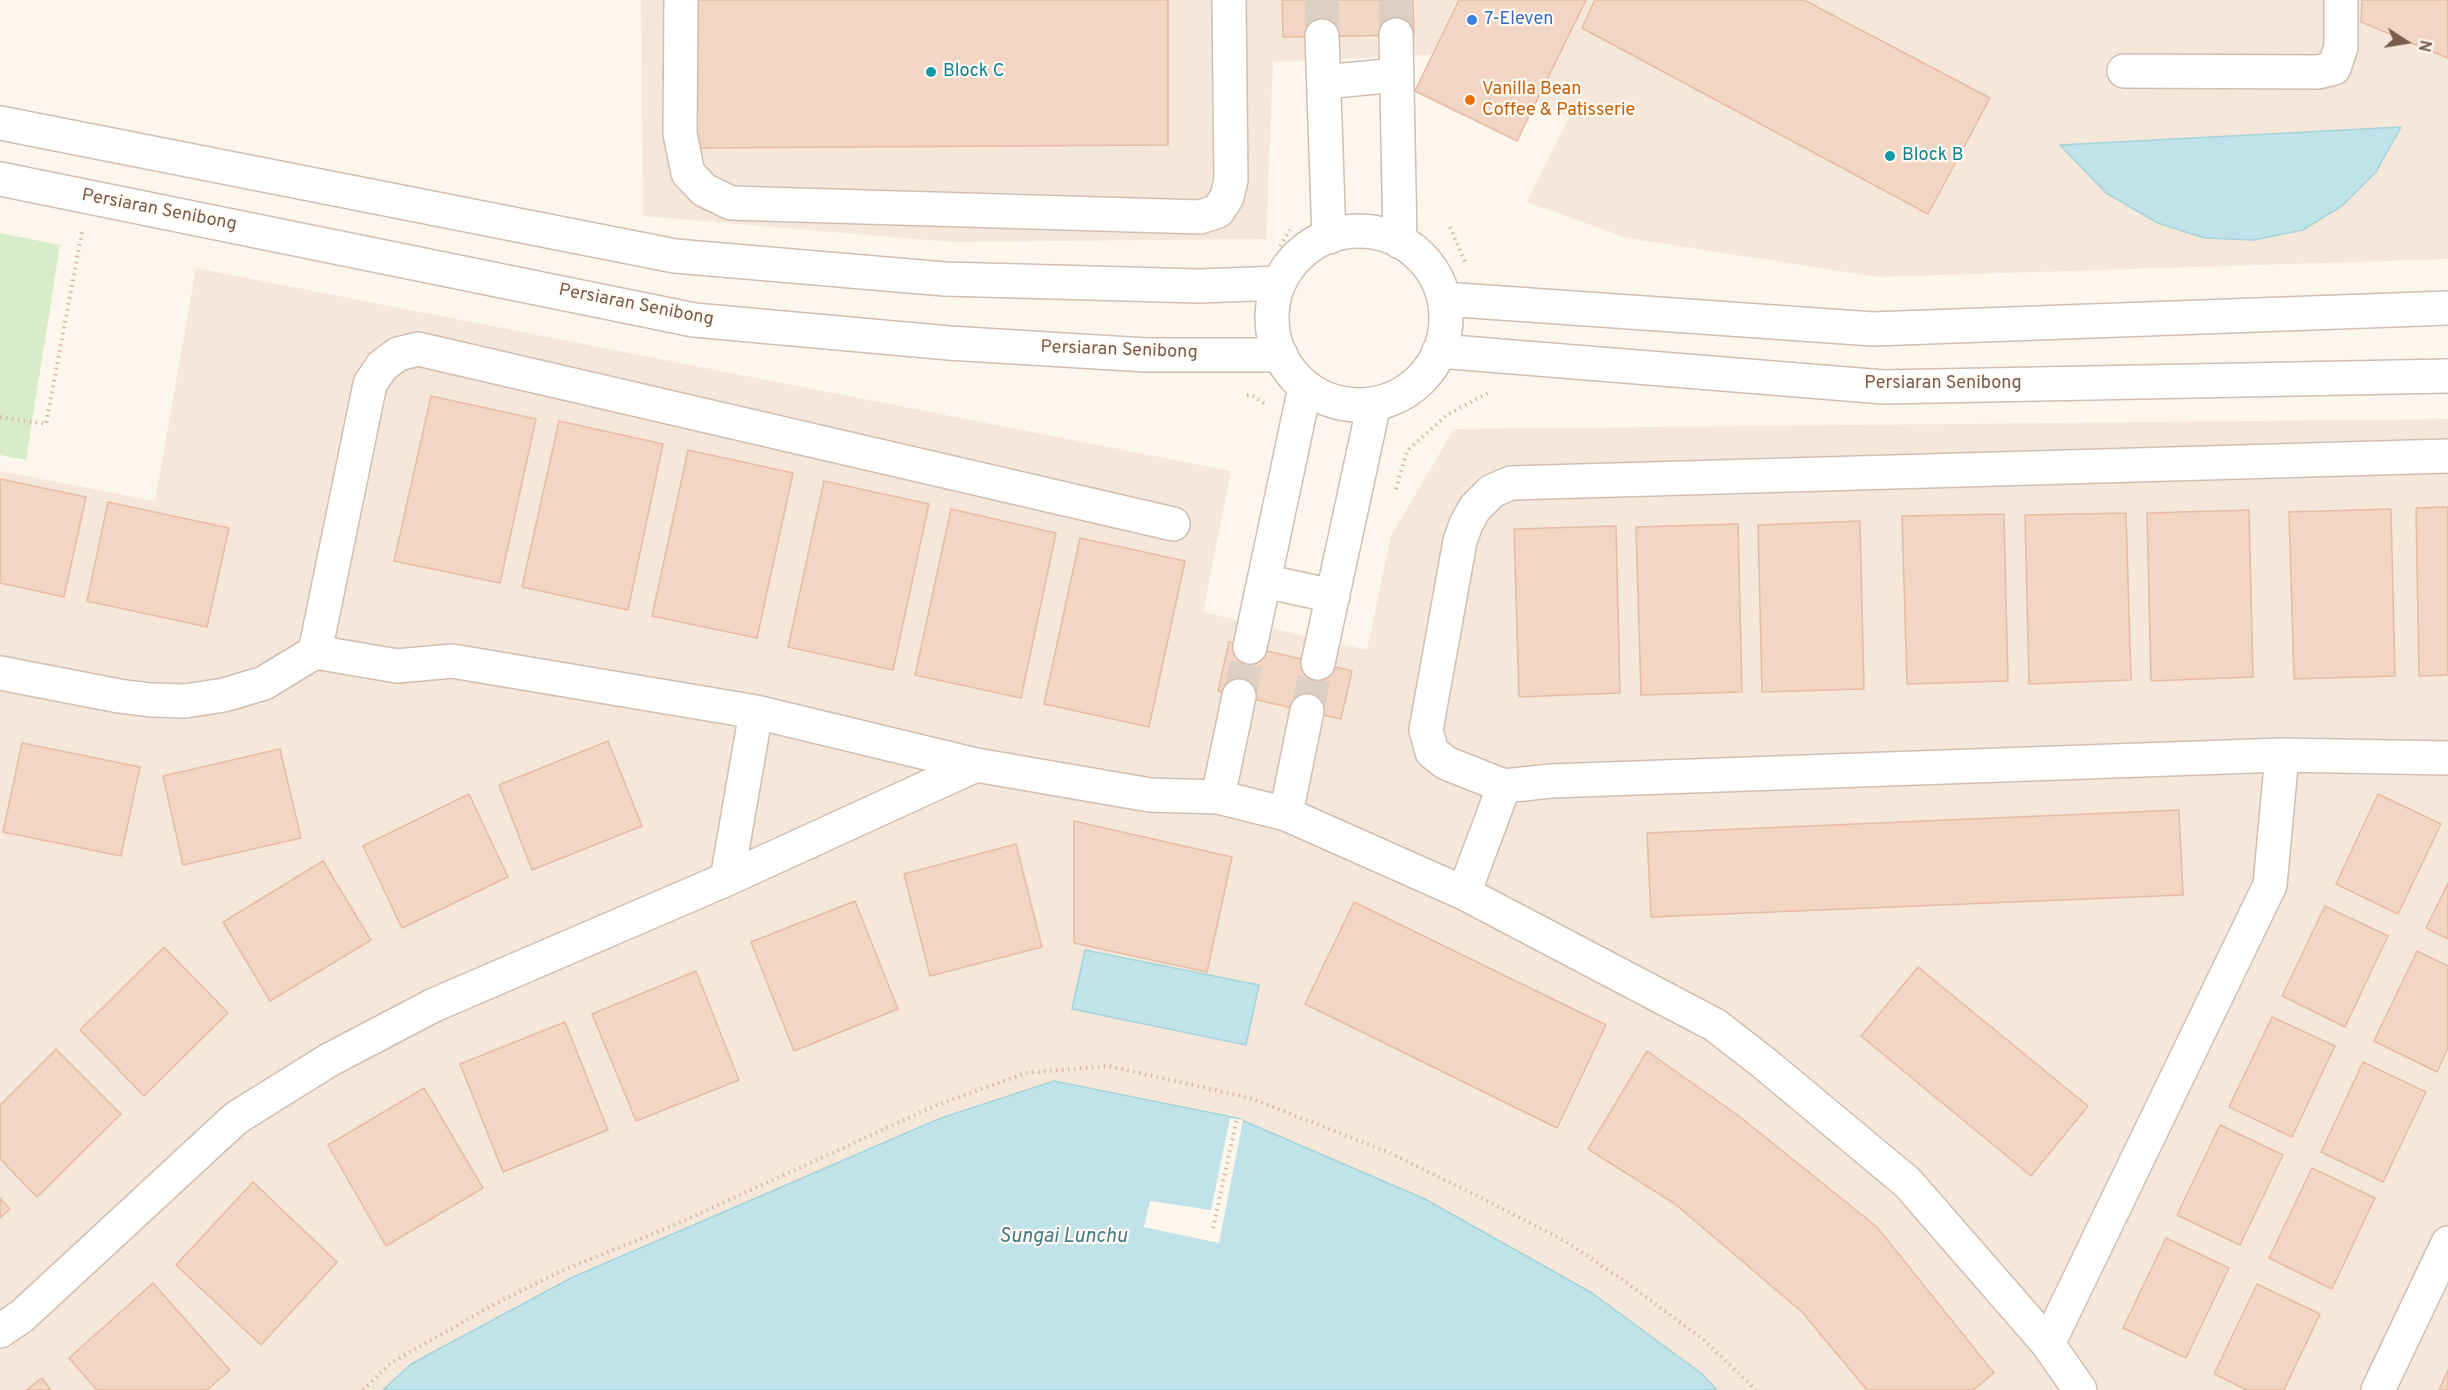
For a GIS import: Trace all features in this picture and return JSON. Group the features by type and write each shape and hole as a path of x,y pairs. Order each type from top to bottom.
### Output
{"street":[{"path":"681,0 680,134 688,173 704,190 731,203 1200,217 1218,211 1227,197 1231,180 1229,0"},
{"path":"2124,71 2318,72 2334,68 2341,47 2341,0"},
{"path":"1396,35 1400,242"},
{"path":"1322,36 1329,237"},
{"path":"1324,82 1397,75"},
{"path":"0,123 675,256 945,279 1199,286 1279,283"},
{"name":"Persiaran Senibong","path":"0,179 694,320 983,345 1146,355 1281,355"},
{"path":"1368,231 1400,242 1417,253 1434,274 1444,299 1446,317 1439,351 1424,376 1401,394 1374,404 1350,405 1326,399 1305,387 1286,366 1274,339 1272,310 1279,283 1295,259 1316,242 1329,237 1341,232 1368,231"},
{"path":"1444,299 1873,329 2448,308"},
{"path":"315,652 370,384 382,366 398,354 418,348 1173,524"},
{"name":"Persiaran Senibong","path":"1439,351 1884,387 2448,376"},
{"path":"1250,647 1305,387"},
{"path":"1318,663 1374,404"},
{"path":"2448,456 1511,483 1492,491 1475,508 1460,541 1426,730 1432,752 1446,763 1504,786 1551,782 2282,756 2448,758"},
{"path":"1264,581 1333,596"},
{"path":"0,673 119,696 185,701 224,695 264,683 315,652 398,666 452,661 756,712 976,765 1150,795 1218,797 1286,814 1464,893 1714,1025 1908,1183 2048,1344 2080,1390"},
{"path":"1218,797 1239,696"},
{"path":"1286,814 1308,711"},
{"path":"727,879 756,712"},
{"path":"2048,1344 2270,885 2282,756"},
{"path":"0,1331 22,1316 236,1118 329,1060 434,1005 727,879 976,765"},
{"path":"1464,893 1504,786"},
{"path":"2378,1390 2448,1243"}],"path":[{"path":"0,417 46,424 89,197"},
{"path":"1395,493 1407,451 1447,415 1489,392"},
{"path":"363,1390 391,1364 493,1305 561,1271 672,1226 937,1106 1026,1073 1109,1066 1250,1098 1390,1153 1470,1192 1564,1241 1623,1280 1704,1340 1756,1390"},
{"path":"1213,1228 1237,1118"}],"shaded area":[{"path":"641,0 2448,0 2448,259 1878,277 1627,238 1527,202 1569,118 1451,54 1273,62 1266,239 951,242 643,216"},
{"path":"196,268 1231,471 1203,612 1367,650 1391,536 1454,429 2448,419 2448,1390 1717,1390 1701,1373 1592,1293 1425,1199 1243,1120 1230,1118 743,1205 571,1278 411,1364 383,1390 0,1390 0,471 155,501"}],"green space":[{"path":"0,233 60,245 26,460 0,455"}],"water":[{"path":"2401,127 2376,172 2343,205 2303,230 2254,240 2204,238 2158,223 2106,193 2060,145"},
{"path":"1085,950 1259,985 1246,1045 1072,1009"},
{"name":"Sungai Lunchu","path":"1054,1081 1237,1118 1425,1199 1592,1293 1701,1373 1717,1390 383,1390 411,1364 571,1278 941,1118"}],"pier":[{"path":"1230,1118 1243,1120 1219,1243 1144,1227 1150,1201 1211,1210"}],"building":[{"name":"Block C","path":"694,0 1168,0 1168,145 695,148"},
{"path":"1282,0 1413,0 1414,35 1283,37"},
{"path":"1459,0 1586,0 1517,141 1415,91"},
{"name":"Block B","path":"1595,0 1804,0 1990,98 1928,214 1582,28"},
{"path":"2362,0 2448,0 2448,58 2361,22"},
{"path":"431,396 536,419 500,583 394,561"},
{"path":"559,421 663,444 628,610 522,587"},
{"path":"688,450 793,473 757,638 652,616"},
{"path":"0,479 86,497 64,597 0,583"},
{"path":"824,481 929,504 893,670 788,647"},
{"path":"108,502 229,528 207,627 87,601"},
{"path":"2448,507 2448,675 2419,676 2416,508"},
{"path":"951,509 1056,533 1021,698 915,675"},
{"path":"2391,509 2395,676 2294,679 2289,512"},
{"path":"2249,510 2253,677 2151,681 2147,513"},
{"path":"2126,513 2131,680 2029,684 2025,515"},
{"path":"2004,514 2008,681 1907,684 1902,516"},
{"path":"1860,521 1864,689 1762,692 1758,525"},
{"path":"1738,524 1742,692 1641,695 1636,527"},
{"path":"1616,526 1620,693 1519,697 1514,529"},
{"path":"1080,538 1185,561 1149,727 1044,704"},
{"path":"1229,642 1352,671 1341,719 1218,691"},
{"path":"608,741 642,826 532,870 499,785"},
{"path":"22,743 140,767 121,856 3,832"},
{"path":"280,749 301,838 183,865 163,776"},
{"path":"469,794 508,877 402,928 363,846"},
{"path":"2378,794 2441,824 2398,914 2336,884"},
{"path":"2179,810 2183,895 1651,917 1647,833"},
{"path":"1074,821 1232,857 1207,972 1074,943"},
{"path":"1016,844 1042,947 930,976 904,874"},
{"path":"323,861 371,940 270,1001 223,922"},
{"path":"2448,883 2448,939 2426,928"},
{"path":"855,901 898,1009 794,1051 751,942"},
{"path":"1354,902 1606,1025 1557,1128 1305,1004"},
{"path":"2325,906 2388,936 2345,1027 2282,996"},
{"path":"164,947 228,1013 144,1096 80,1030"},
{"path":"2417,951 2448,966 2448,1048 2437,1072 2374,1041"},
{"path":"1918,967 2088,1106 2031,1176 1861,1036"},
{"path":"696,971 739,1080 636,1121 592,1014"},
{"path":"2272,1017 2335,1046 2292,1137 2229,1107"},
{"path":"565,1022 608,1130 503,1172 460,1064"},
{"path":"56,1049 121,1114 37,1197 0,1159 0,1105"},
{"path":"1647,1051 1739,1116 1877,1227 1994,1373 1973,1390 1867,1390 1802,1312 1675,1204 1588,1149"},
{"path":"2363,1062 2426,1092 2383,1182 2321,1152"},
{"path":"424,1088 483,1188 386,1246 328,1145"},
{"path":"2220,1125 2283,1155 2240,1245 2177,1215"},
{"path":"2312,1168 2375,1198 2332,1289 2269,1258"},
{"path":"253,1182 337,1262 261,1345 176,1265"},
{"path":"0,1198 10,1209 0,1218"},
{"path":"2166,1238 2229,1268 2186,1358 2123,1328"},
{"path":"153,1283 230,1370 207,1390 97,1390 69,1358"},
{"path":"2257,1284 2320,1314 2284,1390 2247,1390 2214,1374"},
{"path":"2448,1370 2448,1390 2439,1390"},
{"path":"42,1378 51,1390 26,1390"}],"tunnel":[{"path":"1322,0 1322,36"},
{"path":"1395,0 1396,35"},
{"path":"1239,696 1250,647"},
{"path":"1307,711 1318,663"}],"place":[{"name":"7-Eleven","path":"1472,20"},
{"name":"Block C","path":"931,72"},
{"name":"Vanilla Bean Coffee & Patisserie","path":"1470,100"},
{"name":"Block B","path":"1890,156"}]}
